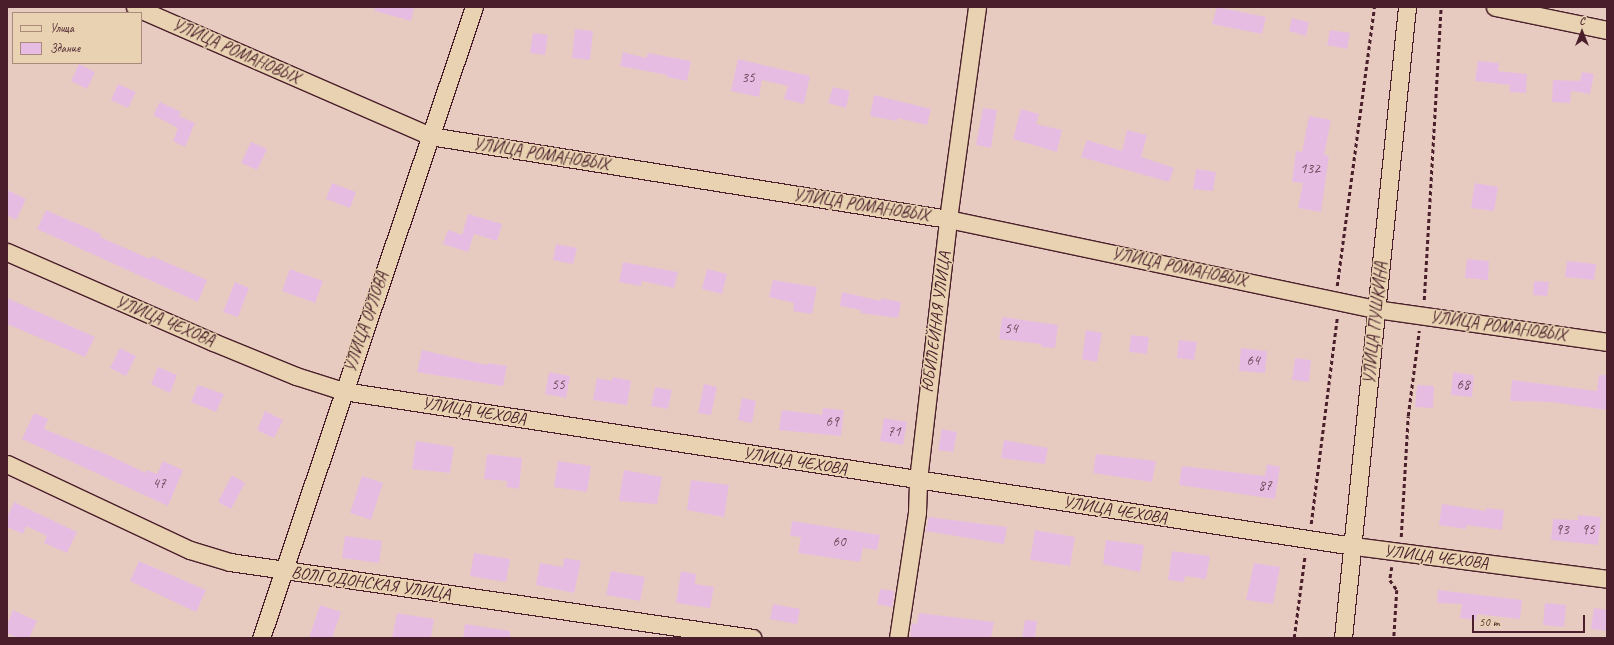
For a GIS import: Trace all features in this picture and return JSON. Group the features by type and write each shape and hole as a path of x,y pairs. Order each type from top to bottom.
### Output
{"street":[{"name":"УЛИЦА РОМАНОВЫХ","path":"135,7 430,136 948,219 1376,309 1607,342"},
{"name":"УЛИЦА ОРЛОВА","path":"261,638 285,571 342,391 474,7"},
{"name":"ЮБИЛЕЙНАЯ УЛИЦА","path":"898,638 917,512 918,480 948,219 977,7"},
{"name":"УЛИЦА ПУШКИНА","path":"1343,638 1354,546 1376,309 1407,7"},
{"path":"1496,7 1607,30"},
{"name":"УЛИЦА ЧЕХОВА","path":"7,252 213,342 296,376 342,391 1308,540 1607,579"},
{"name":"ВОЛГОДОНСКАЯ УЛИЦА","path":"7,464 190,550 230,562 753,638"}],"path":[{"path":"1294,638 1338,315 1335,300 1374,7"}],"building":[{"path":"375,7 414,7 411,21 375,11"},
{"path":"1217,7 1266,17 1262,34 1212,24"},
{"path":"1292,18 1309,22 1306,36 1289,31"},
{"path":"575,29 593,31 590,60 572,58"},
{"path":"1330,30 1350,33 1347,49 1327,45"},
{"path":"533,33 548,35 545,55 530,53"},
{"path":"623,52 646,58 648,53 691,61 687,81 667,77 667,75 620,66"},
{"path":"738,59 810,76 804,104 784,99 788,86 762,80 759,97 731,91"},
{"path":"1478,61 1499,63 1498,71 1527,74 1526,93 1509,92 1510,85 1475,81"},
{"path":"79,64 95,72 87,89 71,81"},
{"path":"1582,72 1594,74 1590,94 1571,91 1570,103 1552,102 1553,80 1580,81"},
{"path":"118,84 136,92 128,108 111,100"},
{"path":"833,87 850,91 846,108 828,103"},
{"path":"874,95 931,109 927,125 898,118 897,121 870,116"},
{"path":"160,102 181,112 179,116 195,123 185,147 173,141 178,128 153,115"},
{"path":"983,108 997,110 991,148 976,145"},
{"path":"1021,109 1039,114 1036,124 1062,130 1057,152 1013,139"},
{"path":"1309,116 1331,120 1324,155 1329,156 1321,212 1298,208 1303,183 1292,182 1296,151 1302,152"},
{"path":"1127,130 1147,135 1141,157 1174,168 1169,182 1081,157 1087,140 1122,151"},
{"path":"251,142 267,149 257,170 241,163"},
{"path":"1196,169 1216,172 1213,191 1193,189"},
{"path":"332,183 356,192 350,208 326,199"},
{"path":"1475,183 1498,187 1494,211 1471,208"},
{"path":"7,190 26,199 16,220 7,215"},
{"path":"46,210 101,234 100,237 150,259 152,256 207,280 198,302 37,229"},
{"path":"468,214 502,224 497,241 474,234 468,252 443,244 448,230 462,235"},
{"path":"556,244 577,248 573,264 553,260"},
{"path":"1467,259 1489,261 1488,280 1465,278"},
{"path":"1567,261 1596,264 1594,280 1565,277"},
{"path":"623,262 678,272 674,288 642,281 641,286 619,282"},
{"path":"290,269 323,281 315,303 282,291"},
{"path":"707,269 727,274 722,294 702,289"},
{"path":"773,280 817,287 812,314 793,311 794,303 769,297"},
{"path":"1534,281 1549,282 1547,296 1533,295"},
{"path":"235,282 249,288 238,317 223,312"},
{"path":"842,292 881,301 881,298 901,302 898,318 860,313 861,310 840,306"},
{"path":"7,298 95,337 85,357 7,324"},
{"path":"1002,317 1058,325 1055,348 1041,347 1041,344 999,339"},
{"path":"1086,330 1102,333 1097,362 1082,359"},
{"path":"1131,335 1149,337 1147,354 1129,352"},
{"path":"1179,340 1197,342 1194,360 1177,358"},
{"path":"120,348 136,356 126,376 110,368"},
{"path":"1241,348 1267,351 1265,373 1239,371"},
{"path":"422,350 487,365 488,363 507,366 503,386 417,372"},
{"path":"1295,358 1311,360 1309,382 1292,380"},
{"path":"158,367 177,375 170,393 151,384"},
{"path":"549,372 570,376 566,398 545,394"},
{"path":"1453,372 1474,375 1472,397 1451,395"},
{"path":"1599,375 1607,375 1607,410 1552,402 1510,401 1512,380 1597,391"},
{"path":"613,377 631,381 627,405 593,400 597,378 612,381"},
{"path":"704,384 717,387 711,415 698,413"},
{"path":"198,385 224,394 216,412 191,402"},
{"path":"1417,385 1434,386 1433,408 1415,407"},
{"path":"655,387 672,390 668,409 651,406"},
{"path":"742,398 756,401 752,423 738,420"},
{"path":"823,408 844,410 841,436 779,430 782,410 822,415"},
{"path":"265,411 283,420 274,438 257,430"},
{"path":"34,413 48,419 44,429 104,453 146,473 147,470 157,474 163,461 183,470 168,506 22,439"},
{"path":"884,418 907,422 903,445 880,441"},
{"path":"942,429 957,432 953,452 938,450"},
{"path":"1004,440 1048,448 1045,464 1001,458"},
{"path":"416,441 454,447 450,473 412,469"},
{"path":"487,454 522,458 519,489 506,487 507,481 484,479"},
{"path":"1096,454 1156,461 1152,482 1093,473"},
{"path":"558,461 591,466 587,492 554,487"},
{"path":"1267,464 1280,467 1275,499 1179,485 1182,466 1265,476"},
{"path":"624,470 662,477 657,504 619,501"},
{"path":"232,475 245,483 231,509 218,502"},
{"path":"362,476 383,483 371,520 350,513"},
{"path":"691,480 729,485 724,517 687,510"},
{"path":"14,502 77,532 67,553 44,543 47,536 26,526 23,534 7,527 7,518"},
{"path":"1442,504 1486,511 1486,508 1504,510 1502,530 1466,525 1466,529 1439,525"},
{"path":"1578,515 1601,517 1598,545 1551,540 1553,519 1578,520"},
{"path":"929,517 1007,527 1004,544 926,531"},
{"path":"792,521 880,535 877,550 863,548 860,562 798,553 801,537 790,536"},
{"path":"1035,530 1075,537 1070,566 1030,560"},
{"path":"345,536 382,541 379,563 342,558"},
{"path":"1106,540 1144,545 1140,572 1103,564"},
{"path":"1172,551 1210,556 1206,579 1185,576 1184,582 1168,580"},
{"path":"474,553 510,559 506,582 470,576"},
{"path":"564,558 581,561 574,593 536,585 540,563 563,567"},
{"path":"139,561 206,590 196,612 130,581"},
{"path":"1254,563 1280,567 1273,604 1246,600"},
{"path":"611,571 645,577 640,601 606,595"},
{"path":"681,571 696,574 695,584 714,587 710,608 676,603"},
{"path":"880,589 894,591 892,607 877,604"},
{"path":"1438,590 1522,600 1520,619 1477,614 1476,620 1460,618 1462,604 1437,603"},
{"path":"1545,603 1566,605 1564,627 1543,625"},
{"path":"773,604 800,609 797,624 770,619"},
{"path":"320,605 341,612 332,638 309,638"},
{"path":"1594,608 1607,610 1607,631 1591,629"},
{"path":"13,610 37,621 29,638 18,638 7,633 7,625"},
{"path":"397,613 434,619 431,638 392,638"},
{"path":"919,613 994,622 991,638 910,638 912,623 917,624"},
{"path":"1025,620 1037,621 1035,638 1022,638"},
{"path":"465,624 510,631 510,638 463,638"}]}
